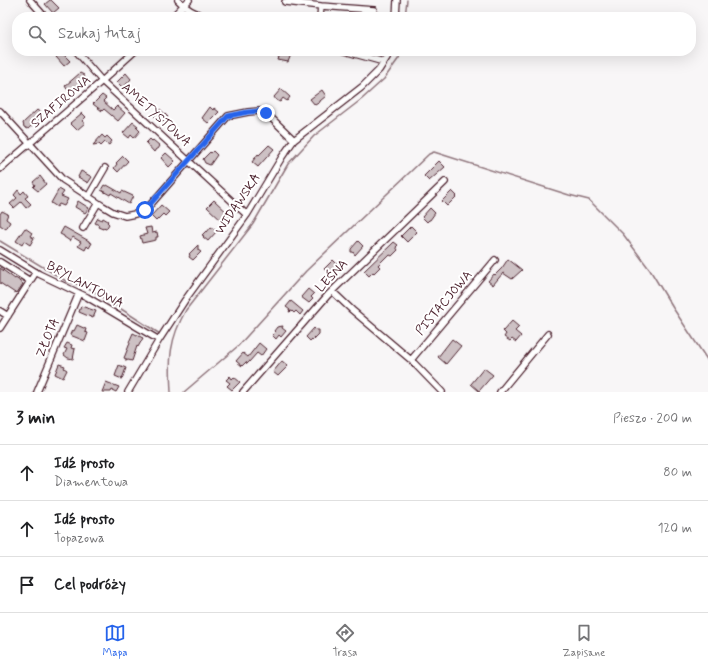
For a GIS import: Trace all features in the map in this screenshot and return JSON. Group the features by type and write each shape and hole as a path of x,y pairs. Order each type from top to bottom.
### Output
{"street":[{"path":"30,0 41,12"},
{"path":"178,0 192,12"},
{"path":"177,12 189,0"},
{"path":"396,12 397,0"},
{"path":"285,2 374,10"},
{"path":"320,12 321,6"},
{"name":"AMETYSTOWA","path":"80,56 102,81 190,160 247,214"},
{"name":"SZAFIROWA","path":"0,169 130,56"},
{"path":"362,56 384,62"},
{"name":"WIDAWSKA","path":"128,392 159,340 209,265 247,214 294,140 362,87 373,77 388,56"},
{"path":"0,111 63,180 98,203 125,216 145,210 228,116 237,113 259,111 266,113 294,140"},
{"path":"88,197 105,168"},
{"name":"LEŚNA","path":"243,392 332,291 445,182"},
{"path":"83,228 98,203"},
{"name":"BRYLANTOWA","path":"0,250 36,272 87,297 159,340"},
{"name":"PISTACJOWA","path":"411,360 495,260"},
{"path":"0,262 30,281"},
{"path":"0,327 36,272"},
{"path":"332,291 411,360 442,392"},
{"name":"ZŁOTA","path":"37,392 78,293"},
{"path":"0,311 8,316"},
{"path":"500,392 548,334"}],"building":[{"path":"51,0 59,8 52,12 45,4"},
{"path":"65,56 70,61 64,66 56,57"},
{"path":"275,56 290,56 288,62 278,60 279,57"},
{"path":"80,73 84,75 85,79 70,92 65,86"},
{"path":"126,73 131,79 123,88 117,82"},
{"path":"281,89 290,97 287,101 283,98 280,102 274,97"},
{"path":"322,90 326,96 315,105 310,99"},
{"path":"102,95 106,98 103,101 113,110 117,106 125,113 118,121 104,109 102,111 93,104"},
{"path":"210,107 219,112 208,123 202,118"},
{"path":"160,109 168,117 163,122 154,116"},
{"path":"37,110 42,116 28,129 24,127 23,123"},
{"path":"82,113 86,117 82,121 85,123 77,130 70,123"},
{"path":"133,122 138,126 136,127 140,131 134,138 131,135 129,138 123,133"},
{"path":"102,135 105,138 107,136 112,141 109,145 105,142 101,146 99,144 93,145"},
{"path":"150,139 160,146 154,152 146,143"},
{"path":"269,145 274,149 258,167 252,162 258,154 259,155"},
{"path":"213,151 217,155 210,165 205,163 203,159"},
{"path":"166,153 175,161 169,167 161,158"},
{"path":"123,156 128,161 118,172 114,168 117,164 116,163"},
{"path":"439,161 445,167 429,181 424,176"},
{"path":"81,171 92,177 88,183 78,177"},
{"path":"40,176 46,184 38,191 33,187 35,185 33,182"},
{"path":"104,185 107,185 121,193 122,191 133,196 129,204 111,193 110,195 101,190"},
{"path":"59,189 64,192 61,196 68,199 64,206 59,204 57,207 51,203"},
{"path":"18,190 21,194 24,191 28,196 25,198 31,204 26,208 21,202 14,208 10,204 17,198 14,195"},
{"path":"452,191 457,196 447,206 442,201"},
{"path":"214,200 231,216 224,223 207,207"},
{"path":"78,201 89,208 85,213 75,207"},
{"path":"161,205 169,212 165,216 163,214 156,221 151,216"},
{"path":"430,208 435,213 427,222 422,217"},
{"path":"2,211 8,214 6,219 10,222 6,229 0,225 0,214"},
{"path":"98,218 102,220 103,218 108,221 107,222 109,224 106,229 98,227 99,225 95,223"},
{"path":"411,226 417,232 407,242 401,236"},
{"path":"64,227 92,243 89,248 87,246 85,250 78,246 81,242 73,237 70,241 60,234"},
{"path":"151,227 152,233 157,232 158,237 156,237 156,240 142,243 140,236 147,234 145,228"},
{"path":"211,227 217,231 208,241 202,235"},
{"path":"25,228 32,233 30,236 34,238 30,245 24,241 22,245 16,241"},
{"path":"358,241 363,246 355,255 351,252 351,249"},
{"path":"394,242 398,245 396,247 398,250 392,256 390,255 387,258 386,257 378,265 380,267 369,276 364,271"},
{"path":"198,245 198,250 201,252 193,260 189,257 189,254"},
{"path":"508,259 522,270 512,279 503,273 493,285 488,281 502,268"},
{"path":"333,260 339,266 337,268 339,271 334,275 332,273 330,275 324,269"},
{"path":"0,268 23,284 17,293 0,283"},
{"path":"308,289 314,294 311,297 313,299 309,303 301,297"},
{"path":"291,301 303,311 300,315 296,311 294,313 292,311 289,312 290,310 286,307"},
{"path":"81,306 96,311 93,318 79,312"},
{"path":"512,321 519,327 515,331 521,336 516,342 512,339 510,341 504,337 506,334 503,331"},
{"path":"77,325 86,329 85,332 88,333 85,341 70,335 72,330 74,331"},
{"path":"283,326 282,328 286,331 281,337 279,335 276,339 272,335 275,332 274,331 277,327"},
{"path":"314,328 319,330 319,334 310,341 306,337"},
{"path":"133,333 143,338 138,347 137,346 132,361 126,361 124,358"},
{"path":"452,339 461,346 446,364 438,357"},
{"path":"67,343 72,345 71,348 75,349 73,359 64,355 67,349 64,348"},
{"path":"259,343 266,349 261,356 257,353 247,364 246,362 242,366 236,361 243,353 248,357"},
{"path":"282,361 288,366 278,376 273,372"},
{"path":"59,364 65,366 64,368 67,370 63,378 55,374"},
{"path":"119,365 126,368 122,379 115,376"},
{"path":"484,368 493,375 479,391 471,384"},
{"path":"230,376 232,379 234,377 240,382 232,390 227,386 230,383 226,380"},
{"path":"106,382 119,387 116,392 112,390 111,392 102,392"}],"waterway":[{"path":"406,12 407,0"},
{"path":"171,392 171,350 176,331 186,310 253,224 288,164 314,136 362,99 384,79 400,56"},
{"path":"184,392 238,346 306,271 429,154 434,152 589,200 623,234 650,270 708,361"},
{"path":"0,241 66,281 87,287 160,334"}],"route":[{"path":"145,210 228,116 237,113 259,111 266,113"}]}
